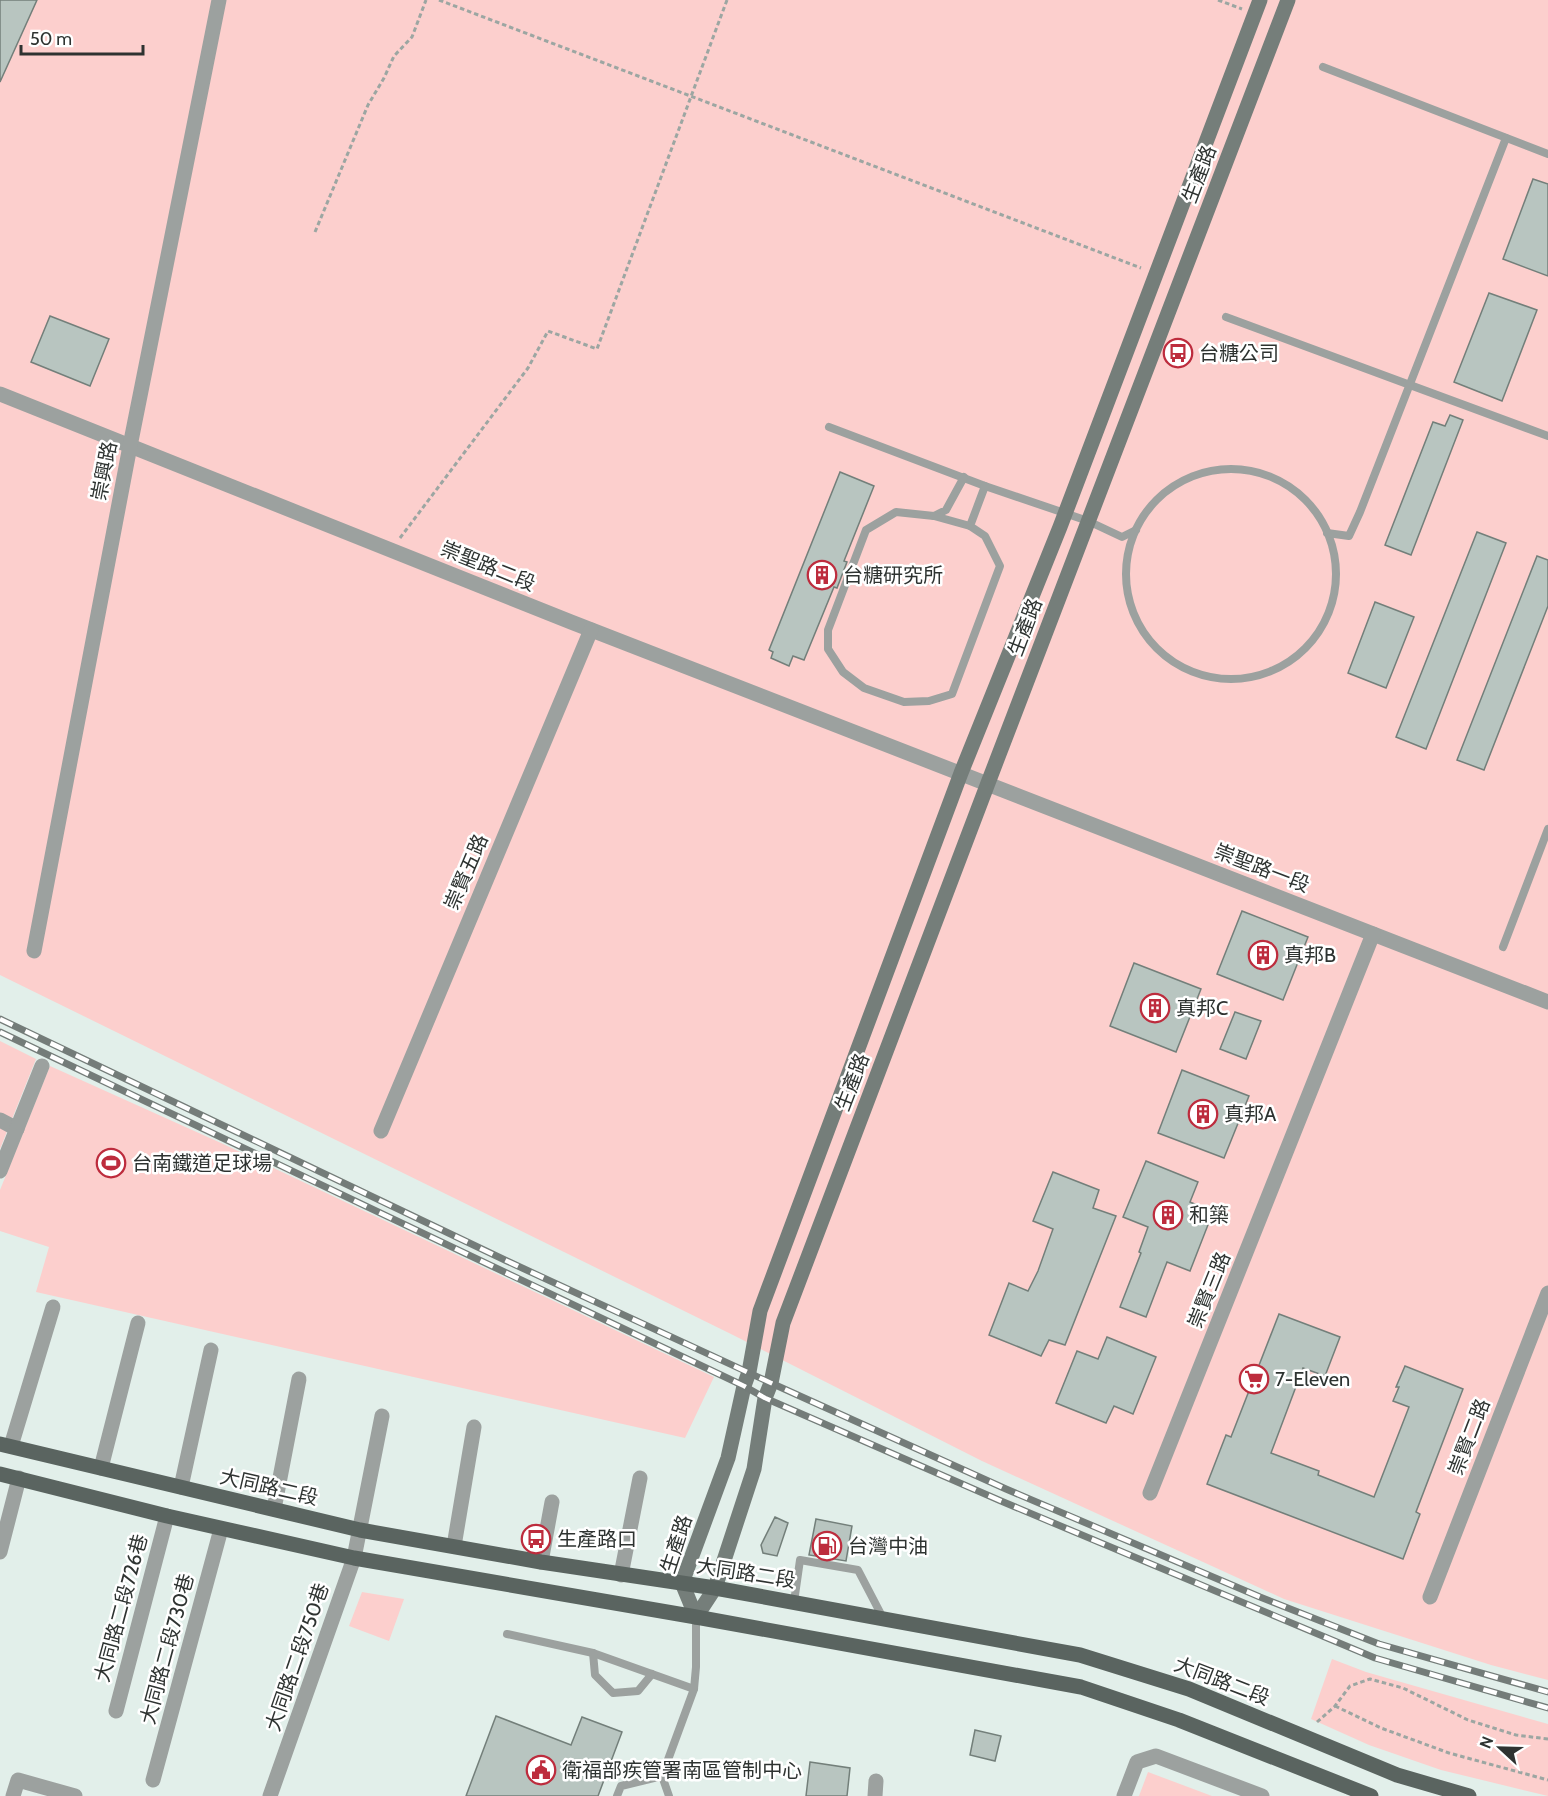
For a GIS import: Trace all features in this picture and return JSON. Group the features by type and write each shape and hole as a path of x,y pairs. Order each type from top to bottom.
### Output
{"main road":[{"name":"大同路二段","path":"6,1445 360,1530 541,1562 715,1588 1091,1658 1189,1689 1397,1775 1469,1796"},
{"path":"0,1474 221,1529 354,1558 1081,1687 1179,1720 1371,1796"}],"street":[{"name":"崇興路","path":"34,951 130,446 219,0"},
{"name":"生產路","path":"696,1617 715,1588 754,1469 765,1398 771,1383 783,1323 1288,0"},
{"name":"生產路","path":"696,1617 682,1583 728,1458 749,1372 760,1311 961,773 1065,513 1258,7"},
{"name":"崇聖路二段","path":"0,394 591,630 961,773"},
{"name":"崇賢五路","path":"381,1131 591,630"},
{"name":"崇聖路一段","path":"961,773 1548,1002"},
{"name":"崇賢三路","path":"1150,1493 1373,934"},
{"path":"0,1171 42,1066"},
{"path":"0,1120 17,1129"},
{"name":"崇賢二路","path":"1430,1597 1548,1293"},
{"path":"6,1445 53,1307"},
{"path":"101,1468 138,1323"},
{"path":"181,1487 212,1350"},
{"path":"274,1509 299,1379"},
{"name":"大同路二段750巷","path":"270,1796 354,1558 382,1416"},
{"path":"454,1546 474,1427"},
{"path":"0,1552 19,1478"},
{"path":"621,1575 640,1478"},
{"path":"541,1562 552,1502"},
{"name":"大同路二段726巷","path":"116,1711 167,1516"},
{"name":"大同路二段730巷","path":"153,1780 221,1529"},
{"path":"1124,1796 1137,1762 1156,1756 1262,1796"},
{"path":"13,1796 18,1780 75,1796"}],"lane":[{"path":"1323,67 1548,154"},
{"path":"1327,533 1349,536 1360,512 1506,138"},
{"path":"1226,318 1548,436"},
{"path":"830,427 985,486 1088,521 1122,537 1136,530"},
{"path":"1238,469 1271,476 1299,494 1321,519 1327,533 1334,551 1336,585 1327,618 1307,648 1278,669 1244,680 1208,678 1175,665 1148,641 1131,609 1125,574 1132,538 1136,530 1148,509 1173,486 1204,472 1238,469"},
{"path":"934,516 946,510 964,477"},
{"path":"970,526 985,486"},
{"path":"896,512 934,516 970,526 985,536 1000,566 952,694 929,701 904,702 864,688 843,672 828,649 828,630 866,530 896,512"},
{"path":"1503,947 1548,829"},
{"path":"794,1602 800,1560 858,1570 883,1618"},
{"path":"669,1796 662,1776 694,1689 696,1617"},
{"path":"507,1634 593,1653 694,1689"},
{"path":"593,1653 595,1675 613,1693 638,1691 652,1674"},
{"path":"617,1796 621,1786 662,1776"}],"path":[{"path":"315,232 369,105 394,56 411,37 426,0"},
{"path":"439,0 1157,274"},
{"path":"391,550 528,368 548,331 597,349 727,0"},
{"path":"1218,0 1258,7"},
{"path":"1317,1722 1335,1706 1350,1686 1370,1679 1403,1688 1468,1720 1516,1735 1548,1739"},
{"path":"1335,1706 1382,1728 1449,1753 1548,1780"}],"shaded area":[{"path":"0,0 1548,0 1548,1680 1491,1665 1284,1599 982,1461 733,1335 0,975"},
{"path":"0,1041 36,1059 0,1149"},
{"path":"50,1066 221,1143 714,1377 685,1438 36,1292 49,1247 0,1231 0,1190"},
{"path":"362,1592 404,1599 389,1641 349,1626"},
{"path":"1332,1659 1366,1672 1548,1724 1548,1796 1441,1770 1369,1745 1311,1719"},
{"path":"1148,1772 1212,1796 1139,1796"}],"building":[{"path":"0,0 37,0 0,82"},
{"path":"1533,179 1548,184 1548,276 1503,259"},
{"path":"1489,293 1537,310 1502,401 1454,382"},
{"path":"50,316 109,339 90,386 31,362"},
{"path":"1450,415 1463,420 1411,555 1385,545 1433,422 1445,426"},
{"name":"台糖研究所","path":"840,472 874,486 844,561 847,562 837,588 834,587 804,660 793,656 789,666 771,658 773,652 769,650"},
{"path":"1477,532 1506,543 1426,749 1396,737"},
{"path":"1537,556 1548,560 1548,606 1484,770 1457,760"},
{"path":"1375,602 1414,617 1386,688 1348,673"},
{"name":"真邦B","path":"1242,911 1308,937 1283,1000 1217,974"},
{"name":"真邦C","path":"1134,963 1201,989 1176,1052 1110,1026"},
{"path":"1235,1012 1261,1021 1246,1059 1220,1049"},
{"name":"真邦A","path":"1182,1070 1249,1096 1224,1158 1158,1133"},
{"name":"和築","path":"1146,1161 1198,1182 1190,1202 1213,1212 1190,1271 1167,1262 1146,1317 1120,1307 1141,1253 1139,1252 1148,1227 1123,1217"},
{"path":"1053,1172 1099,1190 1093,1208 1116,1216 1065,1345 1049,1340 1041,1356 989,1335 1009,1283 1028,1291 1038,1271 1053,1229 1033,1221"},
{"path":"1279,1314 1340,1337 1325,1376 1303,1368 1271,1453 1319,1471 1318,1475 1374,1497 1409,1407 1393,1401 1405,1366 1463,1389 1416,1512 1420,1514 1403,1559 1207,1484 1226,1435 1231,1437"},
{"path":"1107,1337 1156,1357 1133,1414 1114,1406 1106,1423 1056,1403 1077,1351 1098,1359"},
{"path":"775,1517 788,1523 777,1556 763,1553 761,1545"},
{"path":"816,1519 852,1526 846,1561 809,1555"},
{"name":"衛福部疾管署南區管制中心","path":"496,1716 571,1745 582,1717 622,1732 598,1796 466,1796"},
{"path":"975,1730 1001,1736 995,1761 970,1755"},
{"path":"810,1762 850,1768 847,1796 806,1796"}],"railway":[{"path":"0,1019 507,1261 1006,1489 1260,1597 1379,1644 1548,1692"},
{"path":"0,1032 765,1398 1001,1501 1375,1658 1548,1708"}],"place":[{"name":"台糖公司","path":"1178,353"},
{"name":"台糖研究所","path":"822,575"},
{"name":"真邦B","path":"1263,955"},
{"name":"真邦C","path":"1155,1008"},
{"name":"真邦A","path":"1203,1114"},
{"name":"台南鐵道足球場","path":"111,1163"},
{"name":"和築","path":"1168,1215"},
{"name":"7-Eleven","path":"1254,1379"},
{"name":"生產路口","path":"536,1539"},
{"name":"台灣中油","path":"827,1546"},
{"name":"衛福部疾管署南區管制中心","path":"541,1770"}]}
